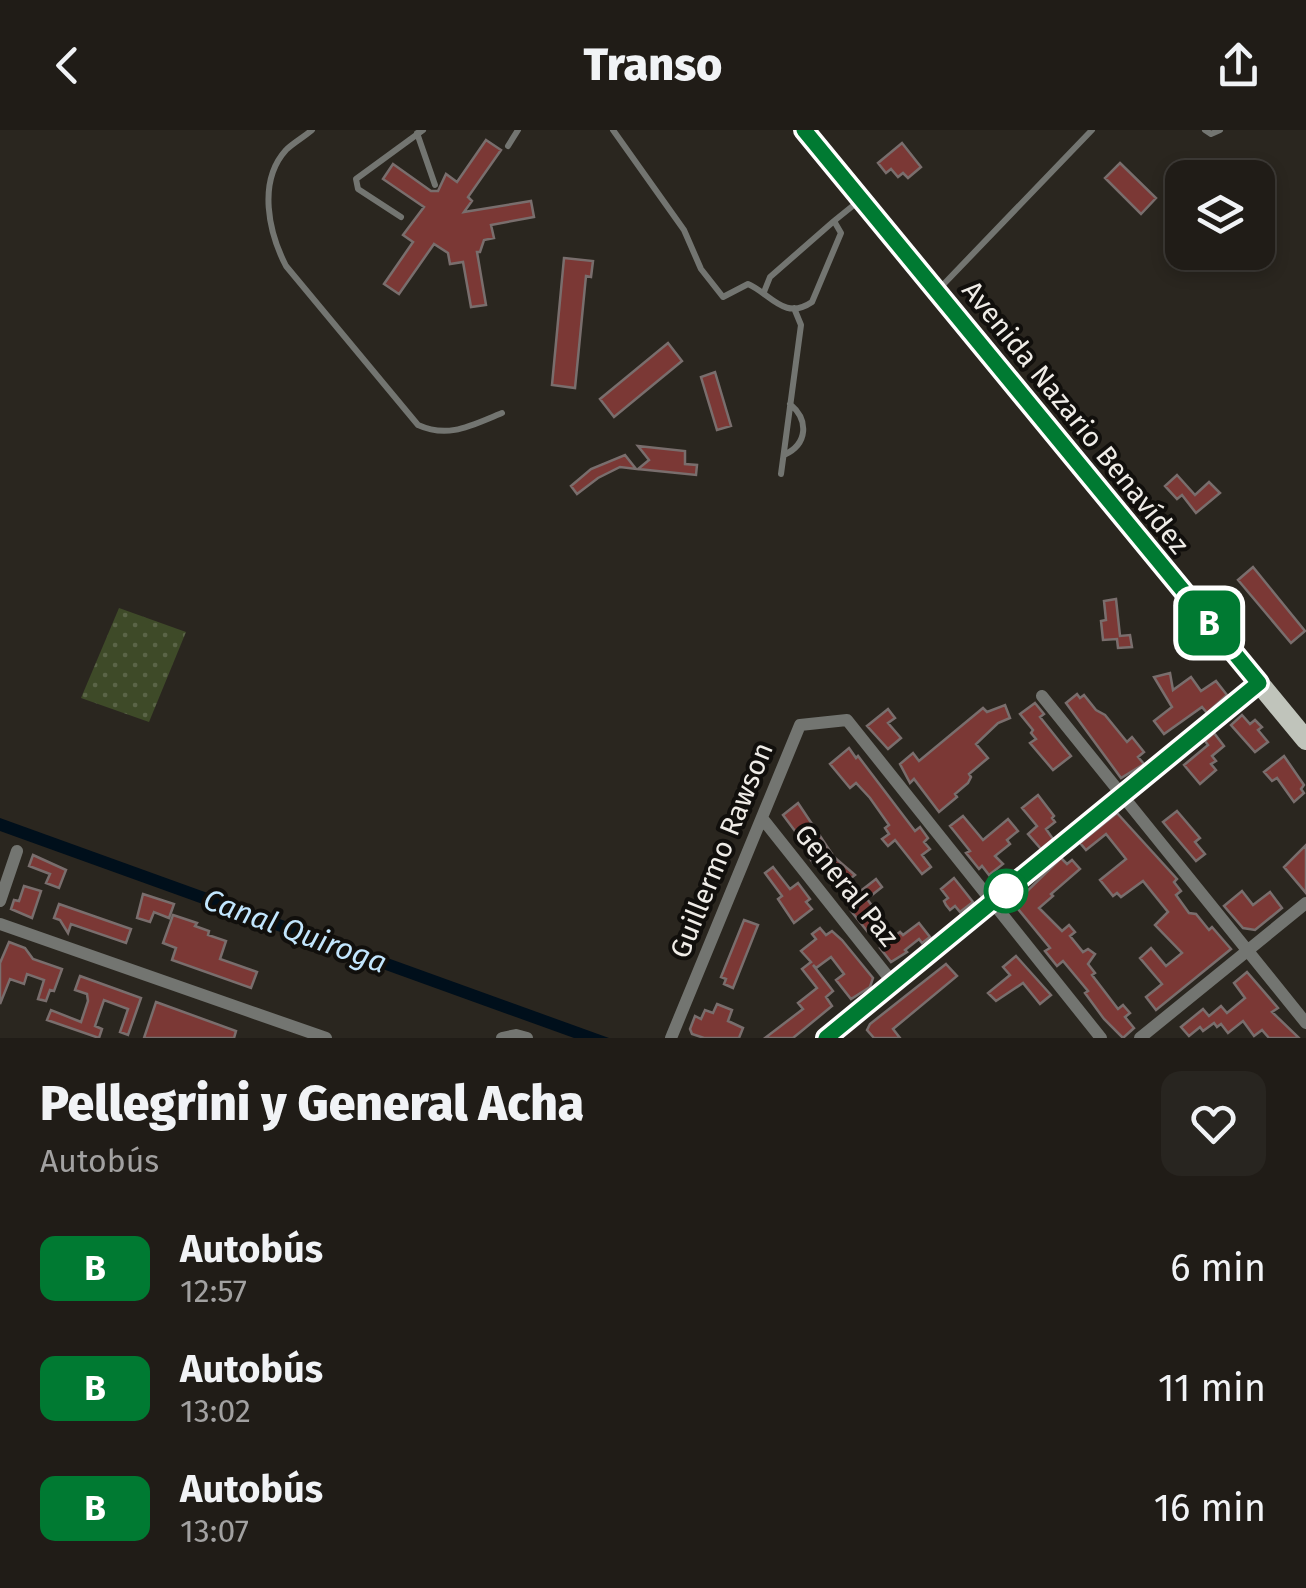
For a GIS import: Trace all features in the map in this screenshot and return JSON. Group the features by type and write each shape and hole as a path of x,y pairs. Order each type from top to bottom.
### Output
{"main road":[{"name":"Avenida Nazario Benavídez","path":"804,130 1306,740"}],"street":[{"path":"826,1038 1259,683"},
{"path":"1042,696 1306,1023"},
{"name":"Guillermo Rawson","path":"672,1038 800,725 846,720 993,902"},
{"name":"General Paz","path":"762,818 893,983"},
{"path":"0,901 16,851"},
{"path":"993,902 1101,1038"},
{"path":"1140,1038 1306,904"},
{"path":"0,924 326,1038"},
{"path":"502,1038 526,1038"}],"lane":[{"path":"312,130 286,151 272,180 270,226 286,266 418,425 430,431 458,431 502,413"},
{"path":"508,146 518,130"},
{"path":"613,130 684,230 700,269 723,297 748,284 784,310 812,302 841,234 834,222"},
{"path":"937,292 1092,130"},
{"path":"1204,130 1211,134 1220,130"},
{"path":"400,217 358,188 356,179 420,132 434,186"},
{"path":"764,292 770,277 861,200"},
{"path":"781,474 801,325 794,308"},
{"path":"783,456 801,443 804,432 804,421 790,404"}],"green space":[{"path":"119,608 186,632 149,722 81,698"}],"water":[{"name":"Canal Quiroga","path":"0,818 609,1038 574,1038 0,831"}],"building":[{"path":"486,140 501,150 468,197 472,201 464,212 531,201 534,217 491,225 494,238 484,240 477,252 486,305 471,307 463,262 450,264 448,253 434,244 399,294 384,284 413,242 403,235 424,207 383,179 393,164 431,191 438,191 446,174 457,182"},
{"path":"902,143 921,167 908,178 903,173 898,177 891,169 886,173 878,163"},
{"path":"1120,163 1156,198 1141,214 1105,178"},
{"path":"564,258 593,261 591,277 586,276 575,388 552,385"},
{"path":"668,343 682,361 614,417 600,399"},
{"path":"715,372 731,426 717,430 701,377"},
{"path":"638,446 685,451 685,464 697,465 696,475 638,469 649,460"},
{"path":"625,455 636,469 620,467 577,494 571,486 591,469"},
{"path":"1177,475 1195,495 1209,482 1220,493 1196,513 1182,495 1177,499 1165,486"},
{"path":"1253,567 1305,631 1291,643 1238,580"},
{"path":"1116,599 1120,636 1130,635 1132,647 1118,648 1117,639 1103,640 1104,601"},
{"path":"1170,673 1173,690 1191,677 1201,691 1216,681 1227,695 1207,713 1202,707 1164,734 1154,721 1172,707 1154,677"},
{"path":"1077,694 1080,698 1084,695 1105,715 1127,742 1132,737 1144,752 1138,757 1144,764 1121,778 1066,703"},
{"path":"1035,703 1044,714 1040,717 1071,756 1053,770 1030,743 1036,739 1033,730 1020,714"},
{"path":"1005,705 1010,718 998,723 976,744 988,758 969,774 968,783 955,794 957,797 939,812 914,779 910,783 900,764 913,753 919,761 983,708 987,712"},
{"path":"888,709 895,718 888,723 901,738 888,749 867,726"},
{"path":"1242,715 1250,724 1255,720 1262,727 1258,730 1268,742 1255,752 1231,725"},
{"path":"1214,733 1224,746 1212,756 1216,761 1211,764 1216,770 1200,784 1184,765 1208,745 1205,741"},
{"path":"849,748 915,831 920,827 928,838 924,842 930,849 922,855 931,867 922,874 895,840 888,846 882,839 889,834 885,828 889,825 870,798 856,783 850,788 830,764"},
{"path":"1284,756 1304,785 1304,793 1294,802 1277,778 1272,781 1264,772"},
{"path":"1038,795 1055,822 1046,829 1053,839 1041,849 1028,834 1037,826 1022,808"},
{"path":"798,803 834,857 855,875 837,889 831,880 835,877 819,858 813,863 806,853 810,851 783,815"},
{"path":"1177,811 1200,838 1195,842 1205,854 1196,861 1163,822"},
{"path":"1117,813 1177,879 1174,882 1181,891 1176,895 1189,913 1196,914 1209,930 1212,927 1231,949 1156,1010 1146,997 1162,984 1140,958 1151,948 1166,966 1182,953 1155,925 1168,912 1143,881 1121,897 1117,893 1113,896 1100,880 1126,859 1106,834 1086,850 1080,843"},
{"path":"963,816 983,840 1008,819 1018,831 995,856 1003,864 989,875 966,853 970,851 950,826"},
{"path":"1306,845 1306,893 1284,867"},
{"path":"33,855 66,870 59,888 46,883 50,874 29,866"},
{"path":"1061,858 1067,864 1072,860 1080,869 1039,908 1062,931 1069,925 1075,932 1070,936 1083,952 1088,949 1095,954 1088,964 1095,973 1092,975 1118,1009 1123,1005 1130,1013 1125,1017 1134,1028 1123,1038 1104,1019 1085,993 1088,991 1063,961 1057,966 1045,951 1050,948 1014,904"},
{"path":"773,867 790,889 798,883 810,899 806,902 812,909 794,923 778,899 782,896 765,873"},
{"path":"954,878 973,902 960,912 955,906 950,910 941,889"},
{"path":"876,879 882,887 867,899 873,907 867,911 877,923 867,931 851,911 855,908 849,900"},
{"path":"24,886 41,891 32,918 11,909 14,900 19,901"},
{"path":"1242,891 1253,905 1270,892 1282,908 1255,930 1243,928 1224,906"},
{"path":"143,894 174,904 169,918 154,912 150,922 137,918"},
{"path":"59,904 131,929 126,943 71,924 68,933 60,920 54,918"},
{"path":"173,915 197,923 195,926 209,931 208,935 226,941 220,959 257,972 251,988 172,960 176,948 163,943"},
{"path":"744,920 758,925 733,988 724,984 726,979 721,977"},
{"path":"919,923 930,937 922,943 919,939 891,962 880,948"},
{"path":"820,928 826,935 832,931 842,940 873,978 870,987 851,999 836,980 844,974 831,957 816,968 813,965 833,991 826,997 832,1006 793,1038 765,1038 803,1009 798,1003 817,988 802,969 811,962 801,951 816,939 812,934"},
{"path":"9,942 25,948 33,959 62,969 46,1001 38,999 44,980 27,974 24,984 10,979 0,1004 0,963"},
{"path":"1016,956 1051,995 1040,1004 1023,983 996,1001 988,993 1010,975 1003,967"},
{"path":"946,964 957,976 893,1029 900,1038 874,1038 867,1030 870,1024"},
{"path":"1247,972 1278,1008 1272,1012 1299,1038 1269,1038 1262,1030 1254,1036 1243,1021 1228,1033 1221,1024 1217,1027 1214,1023 1189,1036 1181,1027 1203,1009 1209,1016 1221,1006 1227,1013 1245,998 1234,983"},
{"path":"80,976 141,998 128,1035 120,1032 128,1009 104,1000 95,1026 102,1029 99,1038 47,1020 51,1010 81,1022 88,1001 87,994 75,990"},
{"path":"156,1002 236,1031 234,1038 144,1038"},
{"path":"717,1004 732,1010 728,1021 743,1028 739,1038 692,1034 695,1016 701,1019 705,1010 713,1013"}],"bus line":[{"name":"B","path":"804,130 1259,683 826,1038"}]}
